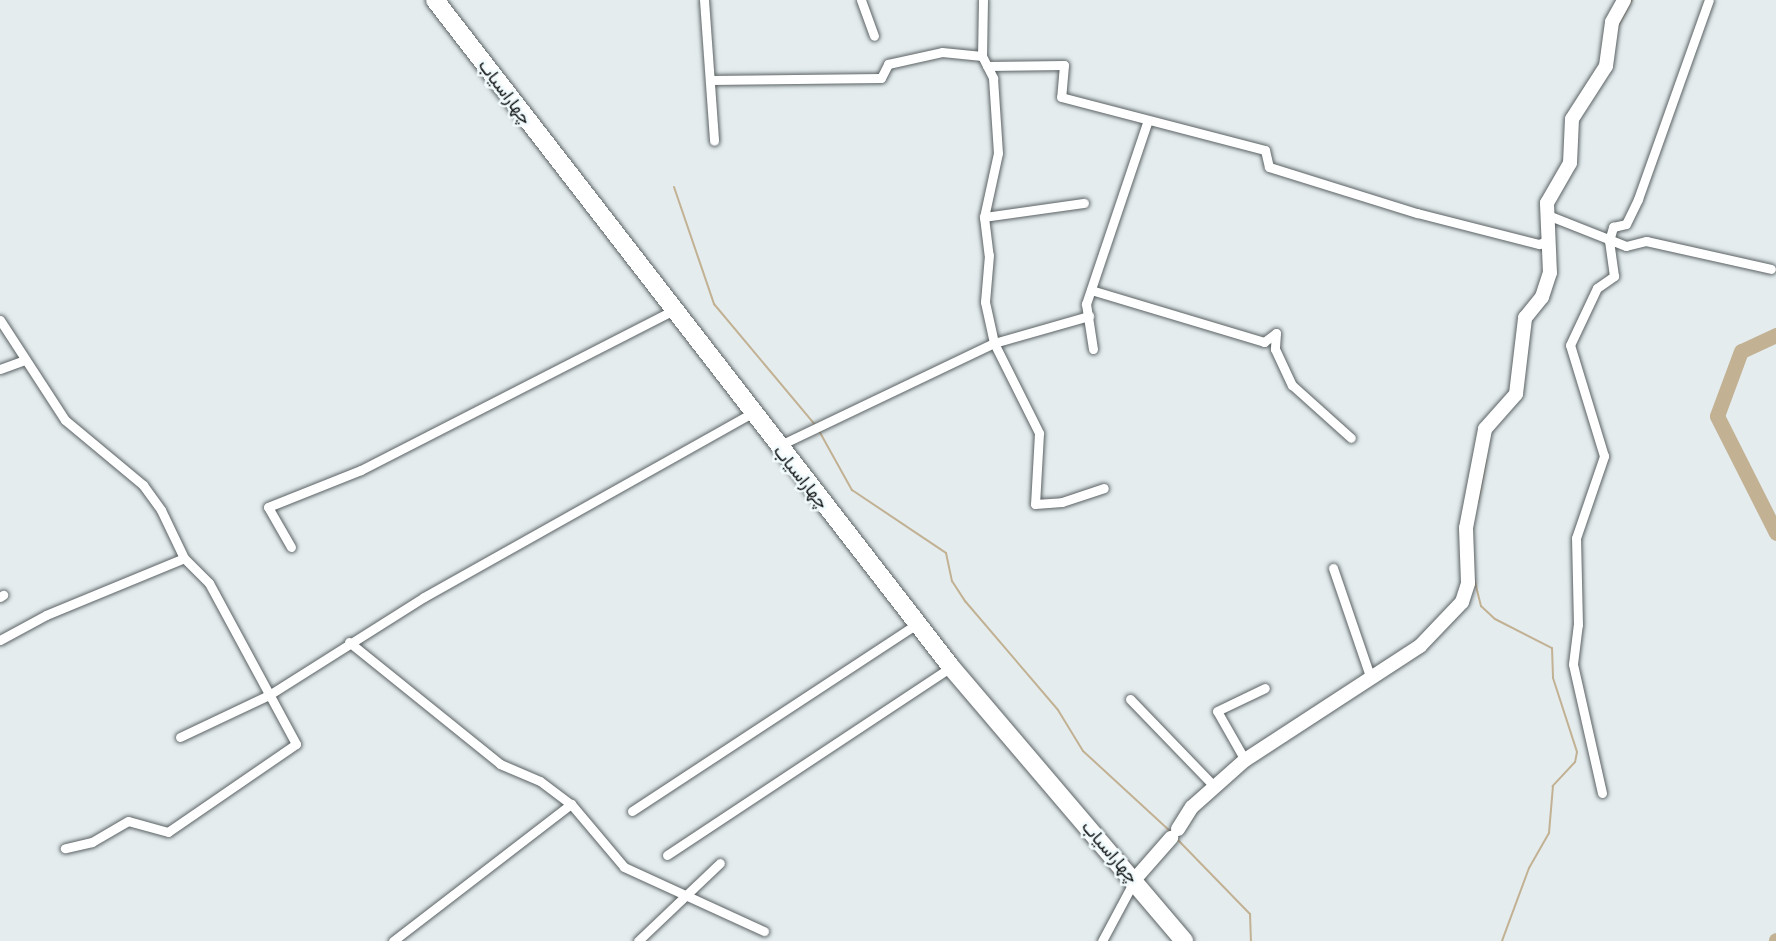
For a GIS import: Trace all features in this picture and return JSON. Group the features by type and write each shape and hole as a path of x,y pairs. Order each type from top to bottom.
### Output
{"highway":[{"name":"چهاراسیاب","path":"435,0 672,311 753,412 776,447 920,621 951,667 1135,879 1184,941"}],"street":[{"path":"704,0 714,141"},
{"path":"861,0 874,36"},
{"path":"983,0 982,56 993,78 998,153 984,218 989,255 986,302 994,343 1039,433 1035,504 1062,502 1104,488"},
{"path":"1102,941 1135,879 1214,786 1245,760 1420,646 1462,602 1468,583 1466,528 1485,429 1516,393 1525,318 1542,297 1550,273 1545,214 1570,162 1572,119 1606,66 1612,22 1624,0"},
{"path":"1602,793 1573,664 1578,625 1576,538 1604,456 1570,345 1596,288 1614,276 1609,242 1613,227 1626,224 1638,199 1709,0"},
{"path":"711,80 881,78 888,64 942,52 982,56"},
{"path":"987,66 1064,65 1061,97 1147,123 1265,150 1269,166 1417,213 1539,244 1547,241"},
{"path":"1093,349 1089,316 1091,290 1147,123"},
{"path":"984,218 1084,203"},
{"path":"1545,214 1609,242 1626,246 1646,241 1772,269"},
{"path":"1091,290 1264,342 1276,333 1275,348 1293,385 1335,430 1351,438"},
{"path":"291,547 268,507 362,470 672,311"},
{"path":"776,447 994,343 1089,316"},
{"path":"0,320 65,420 143,485 184,558 209,583 296,744 168,832 128,821 92,842 65,848"},
{"path":"0,369 25,360"},
{"path":"180,737 268,695 349,642 753,412"},
{"path":"0,640 56,610 184,558"},
{"path":"1333,568 1371,679"},
{"path":"632,811 920,621"},
{"path":"349,642 500,764 540,781 571,804 615,861 686,898 764,931"},
{"path":"667,855 951,667"},
{"path":"1245,760 1217,711 1265,688"},
{"path":"1130,699 1214,786"},
{"path":"393,941 571,804"},
{"path":"638,941 720,864"}],"waterway":[{"path":"1617,28 1632,0"},
{"path":"674,187 714,304 815,425"},
{"path":"1556,260 1556,275"},
{"path":"1776,335 1741,351 1717,416 1776,533"},
{"path":"818,429 852,490 946,553 952,581 965,601 1058,710 1083,751 1171,832"},
{"path":"1478,502 1486,460"},
{"path":"1474,578 1481,606 1495,619 1552,648 1553,678 1577,752 1575,762 1553,786 1549,833 1529,868 1502,941"},
{"path":"1177,839 1250,914 1251,941"}]}
